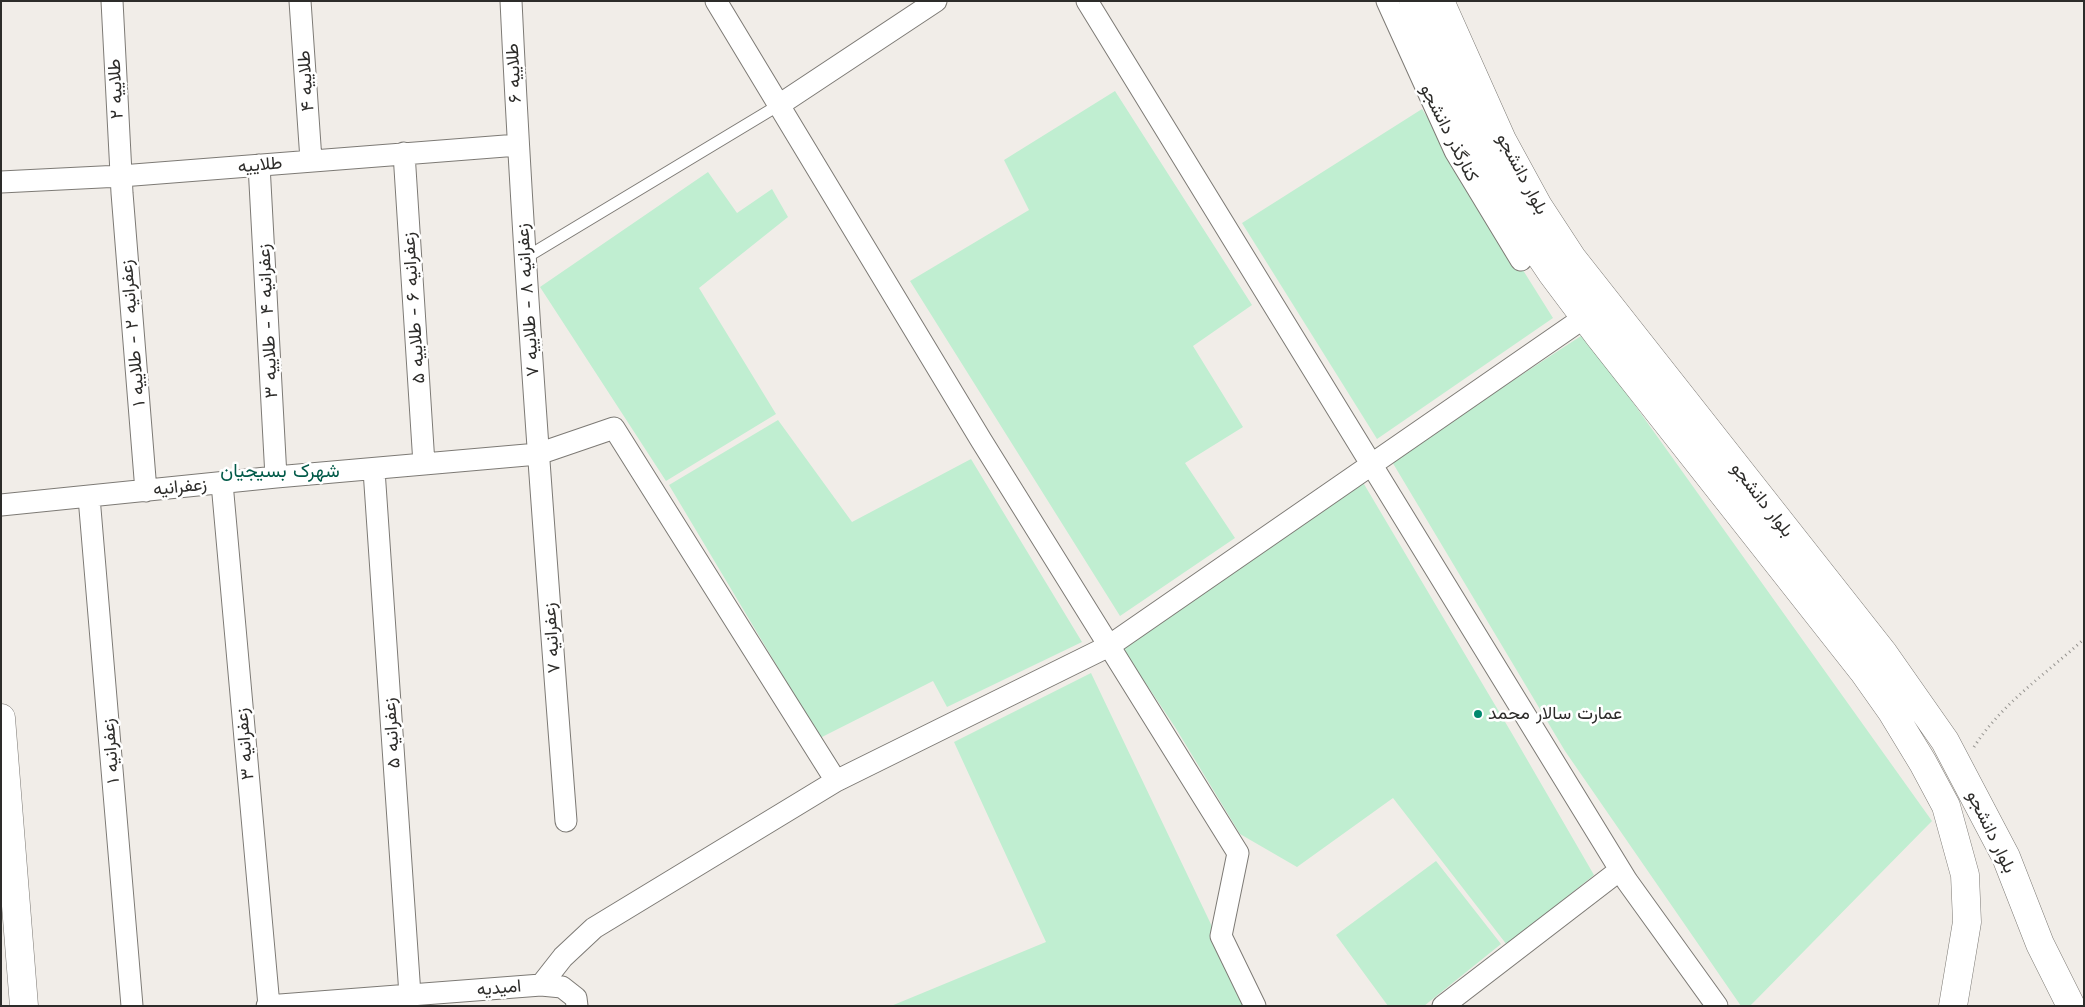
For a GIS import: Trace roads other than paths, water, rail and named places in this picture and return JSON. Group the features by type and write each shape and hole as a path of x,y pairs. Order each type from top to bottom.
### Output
{"main road":[{"name":"بلوار دانشجو","path":"1413,1 1478,146 1516,220 1551,272 1585,317 1862,671 1892,712 1937,789 1946,806 1965,875 1967,922 1953,1006"},
{"name":"بلوار دانشجو","path":"1440,1 1502,140 1538,206 1572,258 1884,654 1945,741 2006,857 2040,944 2071,1006"},
{"path":"1,718 24,1006"},
{"path":"1,827 12,860"}],"street":[{"name":"طلاییه ۲","path":"112,1 121,176"},
{"name":"طلاییه ۴","path":"300,1 311,160"},
{"name":"طلاییه ۶","path":"511,1 518,145"},
{"path":"716,1 981,440 1238,853 1221,936 1255,1006"},
{"path":"779,105 936,1"},
{"path":"1087,1 1620,870 1717,1006"},
{"name":"کنارگذر دانشجو","path":"1386,1 1455,151 1521,260"},
{"name":"طلاییه","path":"1,182 121,176 518,145"},
{"name":"زعفرانیه ۸ - طلاییه ۷","path":"518,145 538,454"},
{"name":"زعفرانیه ۶ - طلاییه ۵","path":"404,153 424,464"},
{"name":"زعفرانیه ۴ - طلاییه ۳","path":"259,165 276,477"},
{"name":"زعفرانیه ۲ - طلاییه ۱","path":"121,176 146,491"},
{"path":"541,984 563,957 594,928 836,781 1109,646 1585,317"},
{"name":"زعفرانیه","path":"1,505 276,477 374,470 538,454 614,428 836,781"},
{"name":"زعفرانیه ۷","path":"538,454 566,822"},
{"name":"زعفرانیه ۵","path":"374,470 410,995"},
{"name":"زعفرانیه ۳","path":"222,483 268,1006"},
{"name":"زعفرانیه ۱","path":"89,497 132,1006"},
{"path":"1444,1006 1620,870"},
{"name":"امیدیه","path":"268,1006 541,984 562,987 577,1002"}],"lane":[{"path":"525,258 779,105"}],"place":[{"name":"عمارت سالار محمد","path":"1478,714"}],"district":[{"name":"شهرک بسیجیان","path":"280,471"}]}
